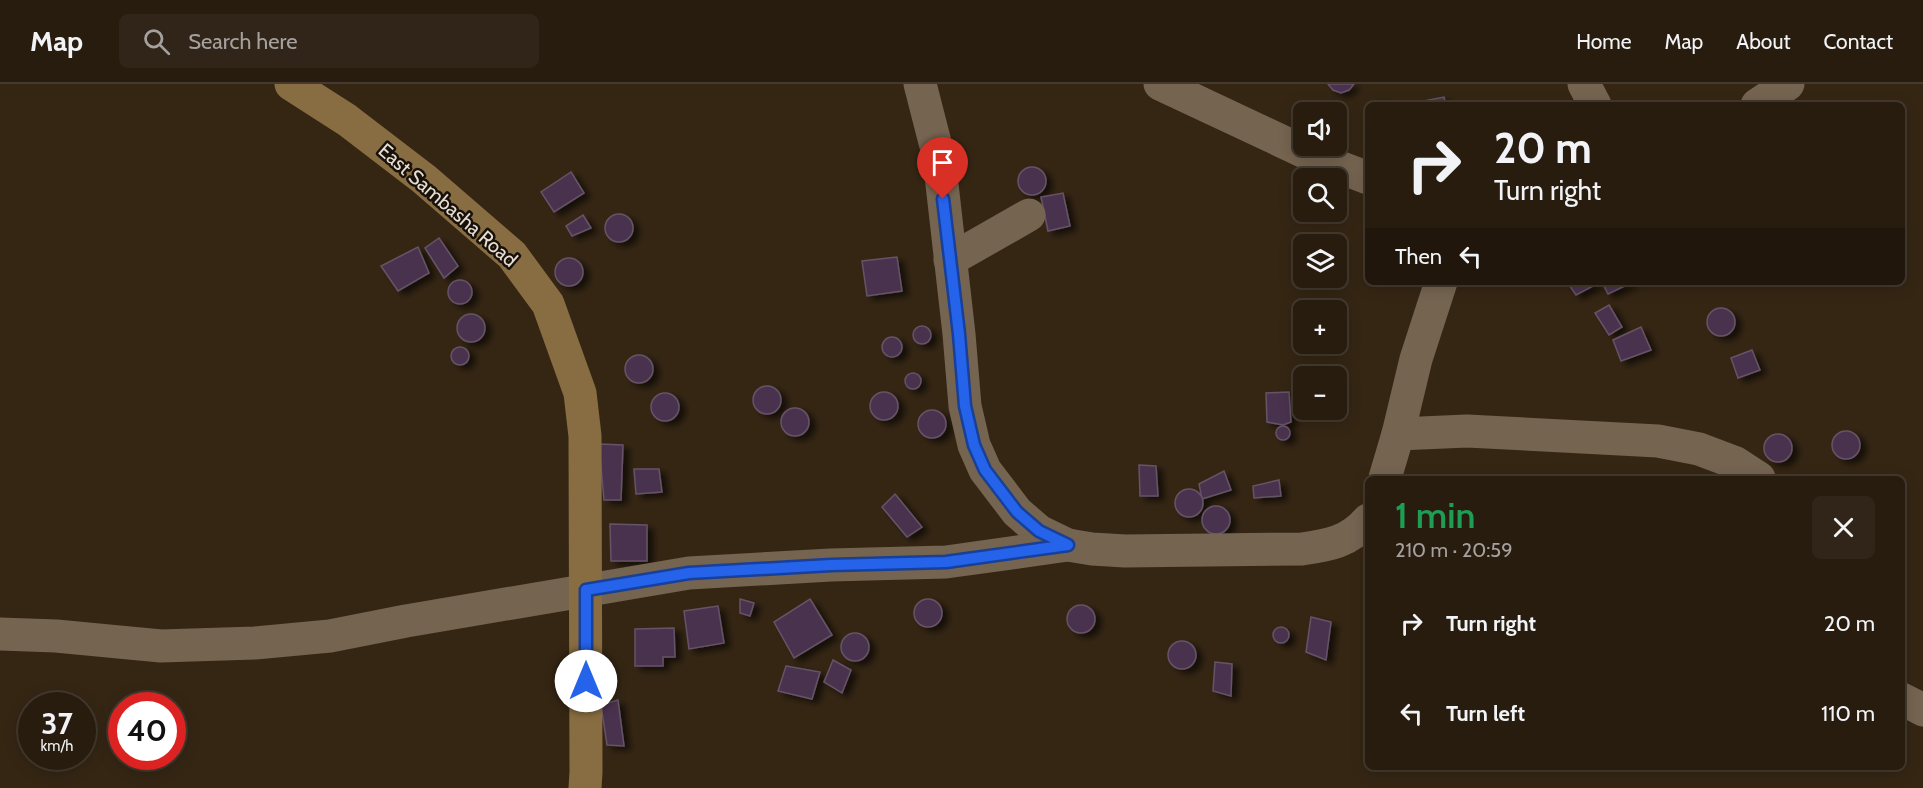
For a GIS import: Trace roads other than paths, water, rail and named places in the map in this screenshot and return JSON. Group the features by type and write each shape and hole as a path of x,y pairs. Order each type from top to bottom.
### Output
{"street":[{"name":"East Sambasha Road","path":"291,84 347,120 433,187 512,255 548,304 579,393 585,436 585,788"},
{"path":"920,84 939,158 965,406 974,445 985,470 1017,512 1039,531 1068,545 1125,551 1302,549 1327,545 1350,537 1365,523"},
{"path":"1160,84 1296,149 1365,177"},
{"path":"1584,84 1593,102"},
{"path":"1761,102 1788,84"},
{"path":"950,260 1029,215"},
{"path":"1386,476 1416,359 1440,285"},
{"path":"1398,434 1467,431 1658,441 1700,448 1736,463 1756,476"},
{"path":"0,634 56,636 161,646 255,643 330,636 689,573 831,565 946,562 1068,545"},
{"path":"1905,701 1923,710"}]}
